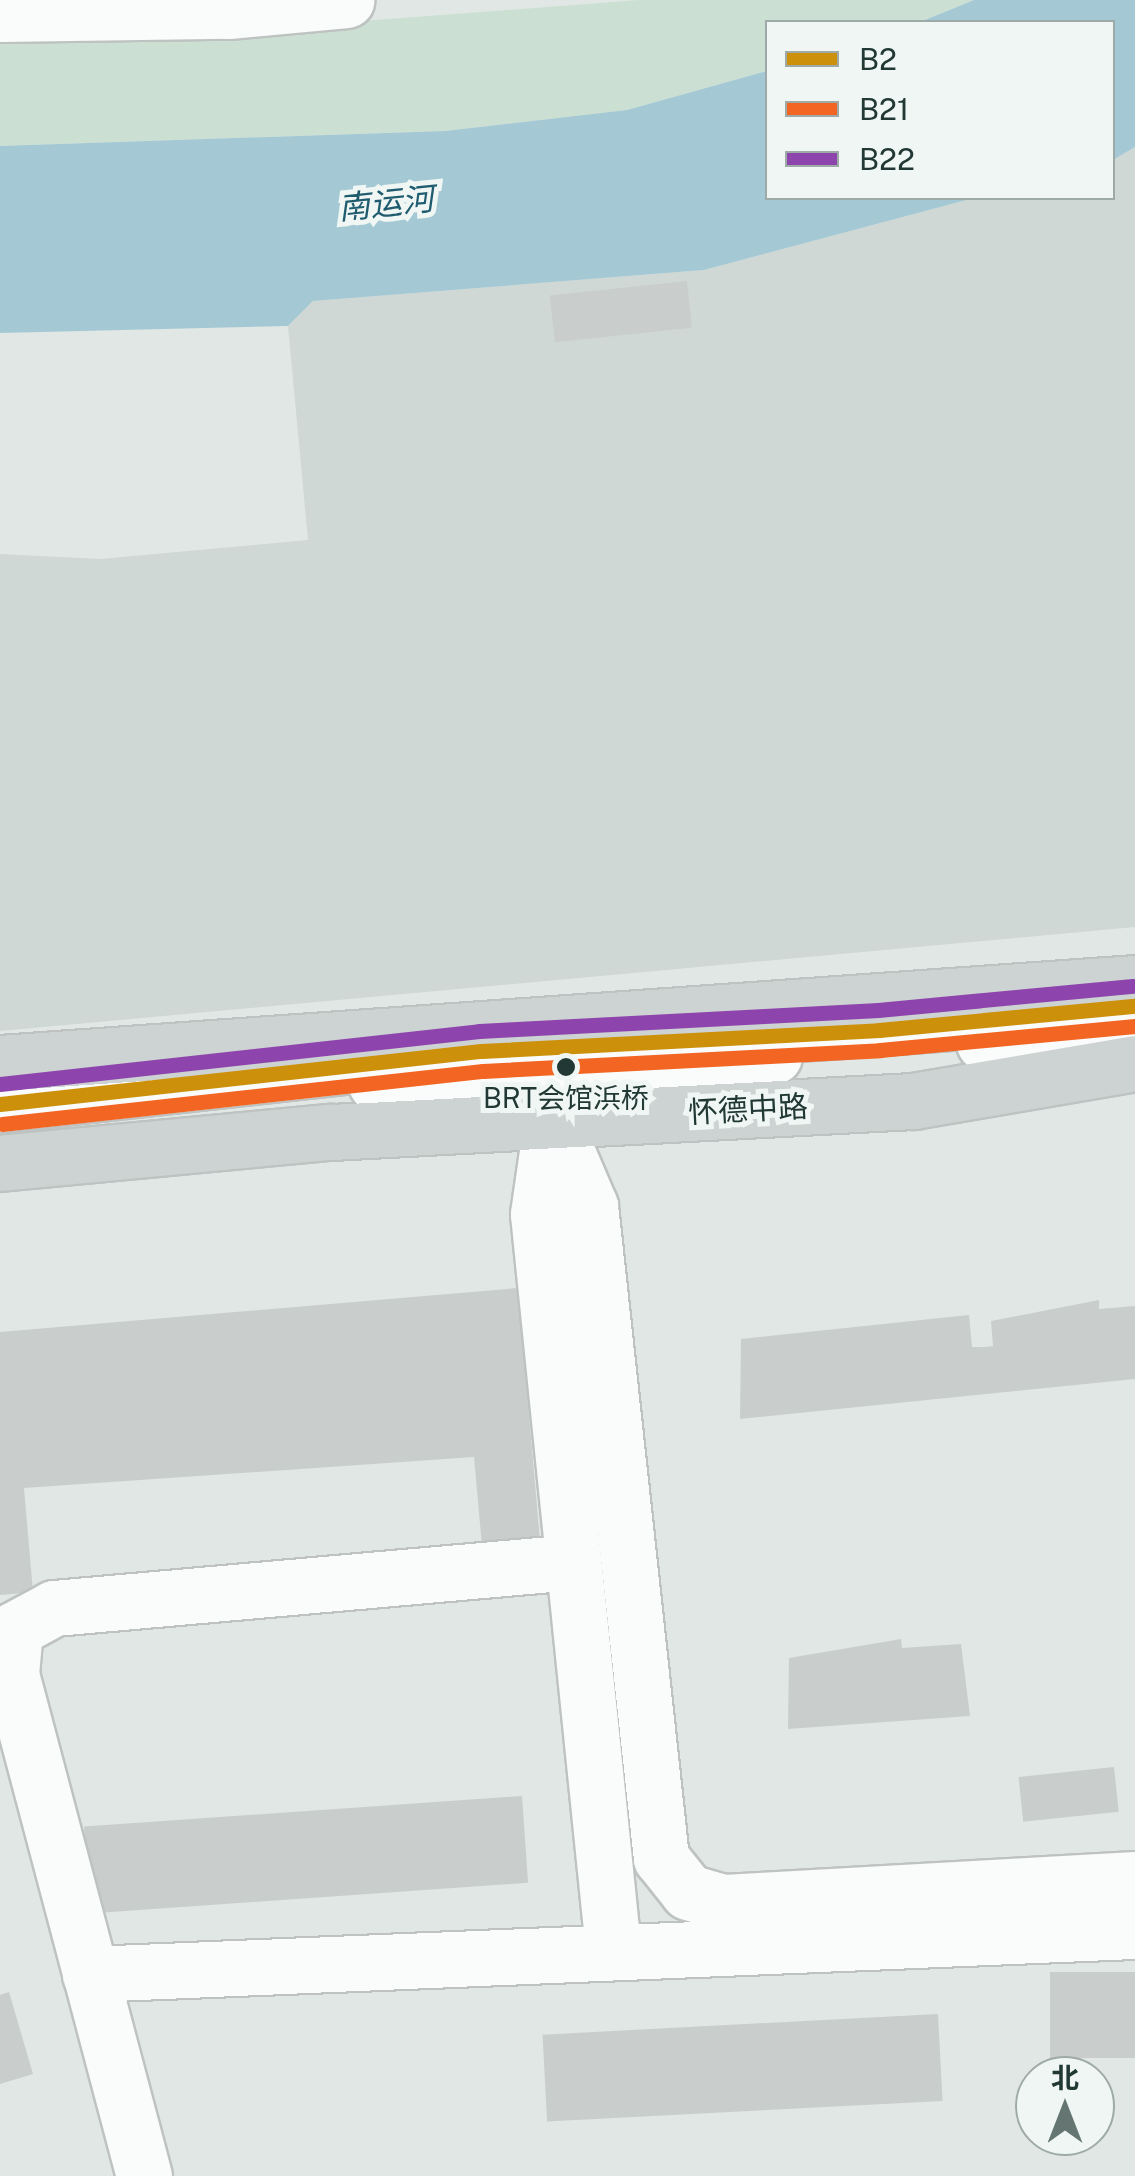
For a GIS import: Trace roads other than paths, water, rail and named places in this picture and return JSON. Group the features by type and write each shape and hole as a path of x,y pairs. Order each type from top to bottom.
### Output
{"main road":[{"path":"0,1063 1135,983"},
{"name":"怀德中路","path":"0,1163 552,1118 913,1102 1135,1063"}],"street":[{"path":"0,14 228,11 346,0"},
{"path":"0,1104 481,1051 879,1030 1135,1006"},
{"path":"0,1125 481,1072 1135,1028"},
{"path":"552,1118 538,1214 613,1948"},
{"path":"552,1118 590,1206 661,1858 688,1892 724,1902 1135,1879"},
{"path":"144,2176 11,1674 15,1629 54,1608 573,1562"},
{"path":"90,1974 613,1948 1135,1930"}],"water":[{"path":"974,0 1135,0 1135,147 1115,159 1115,20 925,20"},
{"name":"南运河","path":"765,72 765,200 966,200 704,270 313,301 288,326 0,333 0,146 445,131 627,110"}],"place":[{"name":"BRT会馆浜桥","path":"566,1067"}]}
